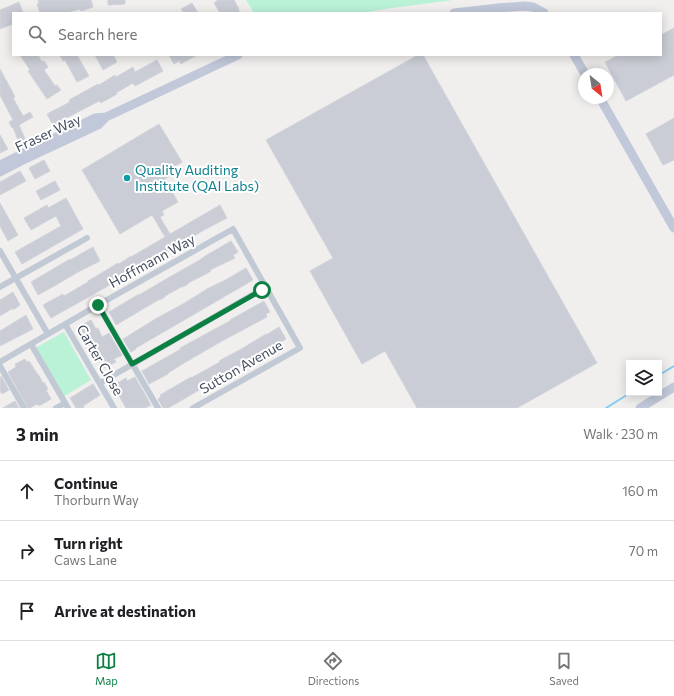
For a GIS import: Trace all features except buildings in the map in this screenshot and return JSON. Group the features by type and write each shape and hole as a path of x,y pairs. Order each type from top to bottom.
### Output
{"street":[{"path":"463,12 525,6 534,7 542,12"},
{"name":"Fraser Way","path":"0,172 98,125 106,117 236,56"},
{"path":"575,56 582,68"},
{"path":"603,104 674,228"},
{"name":"Fraser Way","path":"0,165 95,118 106,117"},
{"name":"Hoffmann Way","path":"0,362 233,229 266,288"},
{"path":"0,287 87,238"},
{"path":"0,251 48,334"},
{"path":"100,383 266,288"},
{"name":"Sutton Avenue","path":"193,408 300,348 266,288"},
{"path":"98,305 158,408"},
{"name":"Carter Close","path":"65,324 114,408"},
{"path":"31,344 66,406 56,408"},
{"path":"0,366 24,408"},
{"path":"640,408 674,387"}],"green space":[{"path":"246,0 453,0 368,12 253,12"},
{"path":"64,332 91,380 63,397 35,348"}],"waterway":[{"path":"662,373 674,366"},
{"path":"606,408 626,396"}],"place":[{"name":"Quality Auditing Institute (QAI Labs)","path":"127,178"}],"route":[{"path":"98,305 132,364 262,290"}]}
